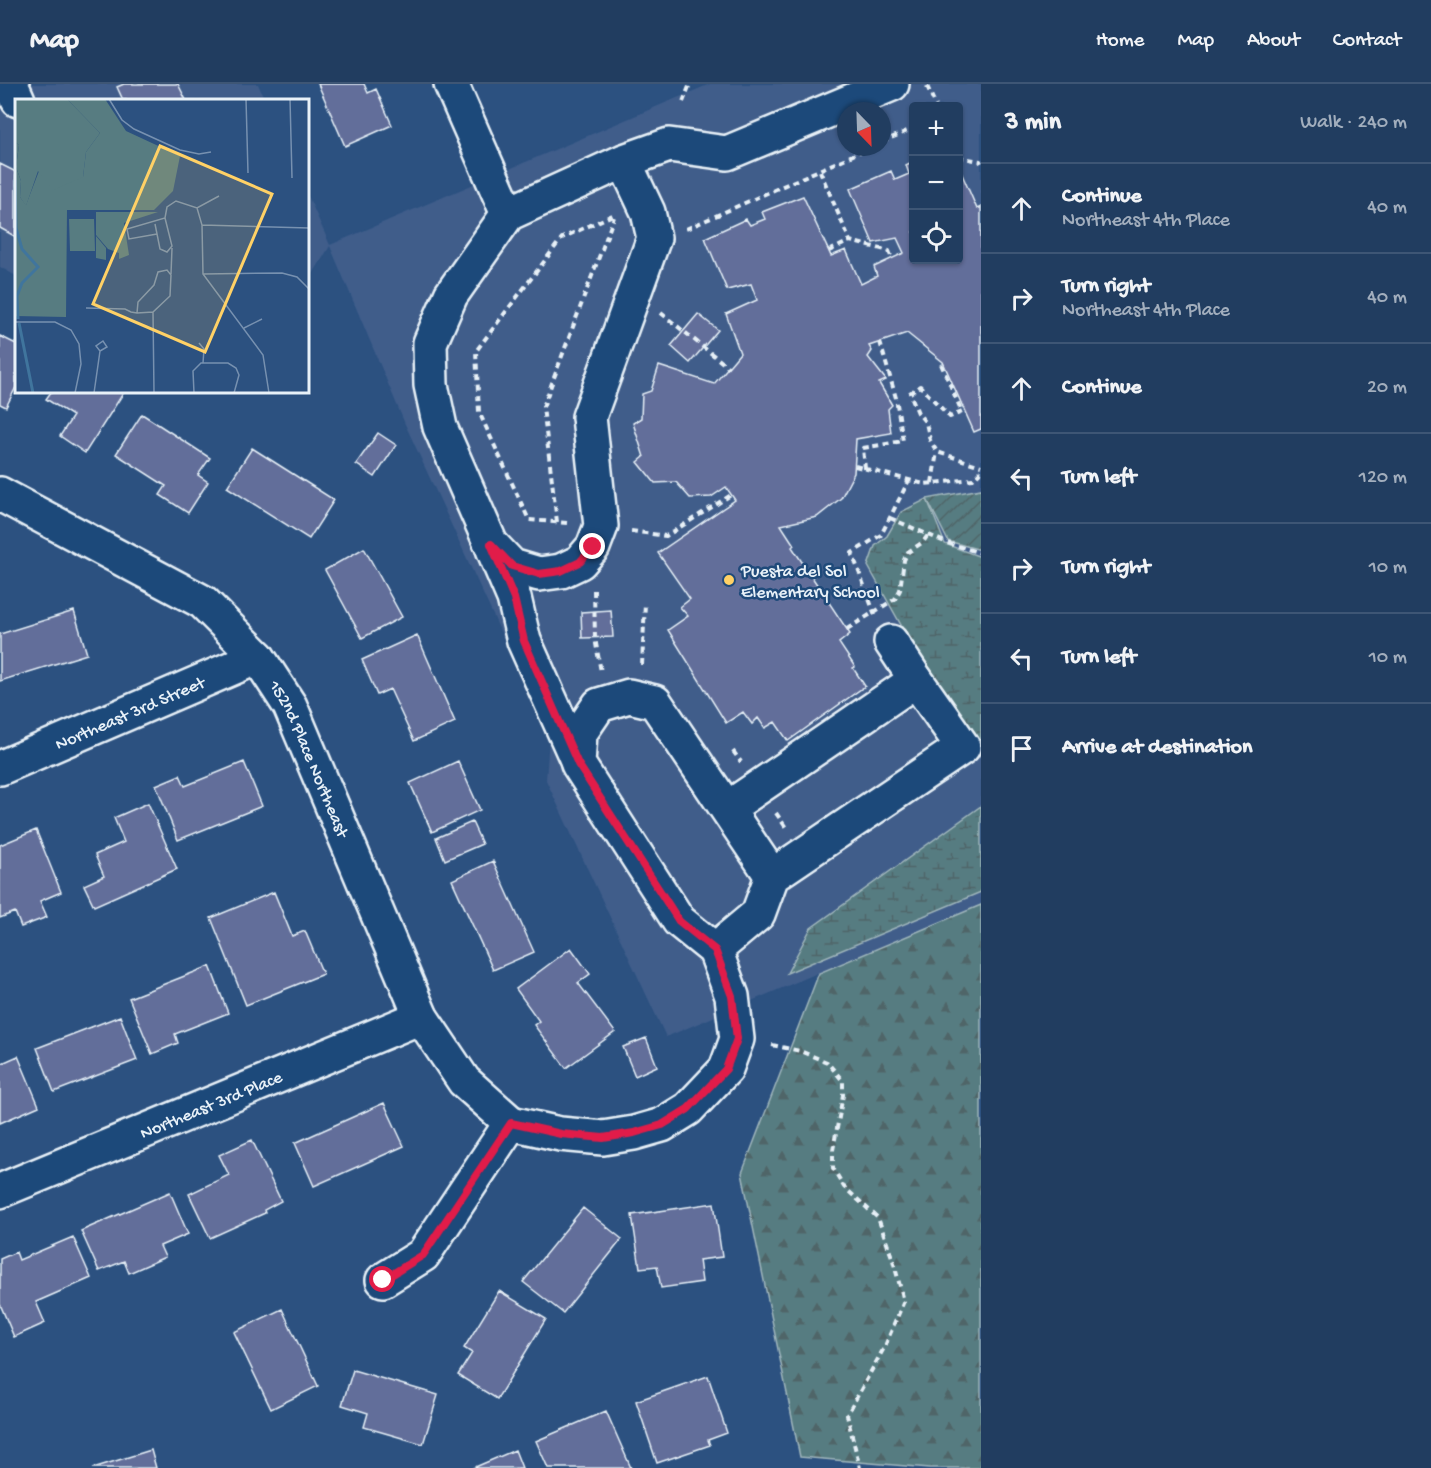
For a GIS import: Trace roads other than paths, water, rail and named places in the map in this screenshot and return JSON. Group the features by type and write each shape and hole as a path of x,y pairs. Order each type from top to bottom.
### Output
{"street":[{"path":"11,84 18,99"},
{"path":"451,84 508,214"},
{"path":"383,1280 423,1255 511,1123 561,1134 603,1138 662,1125 688,1109 726,1069 737,1039 732,996 715,950 679,921 578,764 524,641 514,598 440,427 431,385 430,343 451,295 508,214 624,161 669,145 727,153 892,84"},
{"path":"491,544 512,566 539,574 561,571 580,562 593,547 601,526 589,417 654,238 648,212 624,161"},
{"name":"152nd Place Northeast","path":"0,494 203,602 258,657 290,706 421,1017 464,1081 511,1123"},
{"path":"715,950 758,914 772,876 963,747 891,642"},
{"name":"Northeast 3rd Street","path":"0,768 258,657"},
{"path":"728,808 916,680"},
{"path":"578,764 580,733 599,705 629,696 656,702 772,876"},
{"name":"Northeast 3rd Place","path":"0,1191 421,1017"}],"place":[{"name":"Puesta del Sol Elementary School","path":"729,580"}]}
